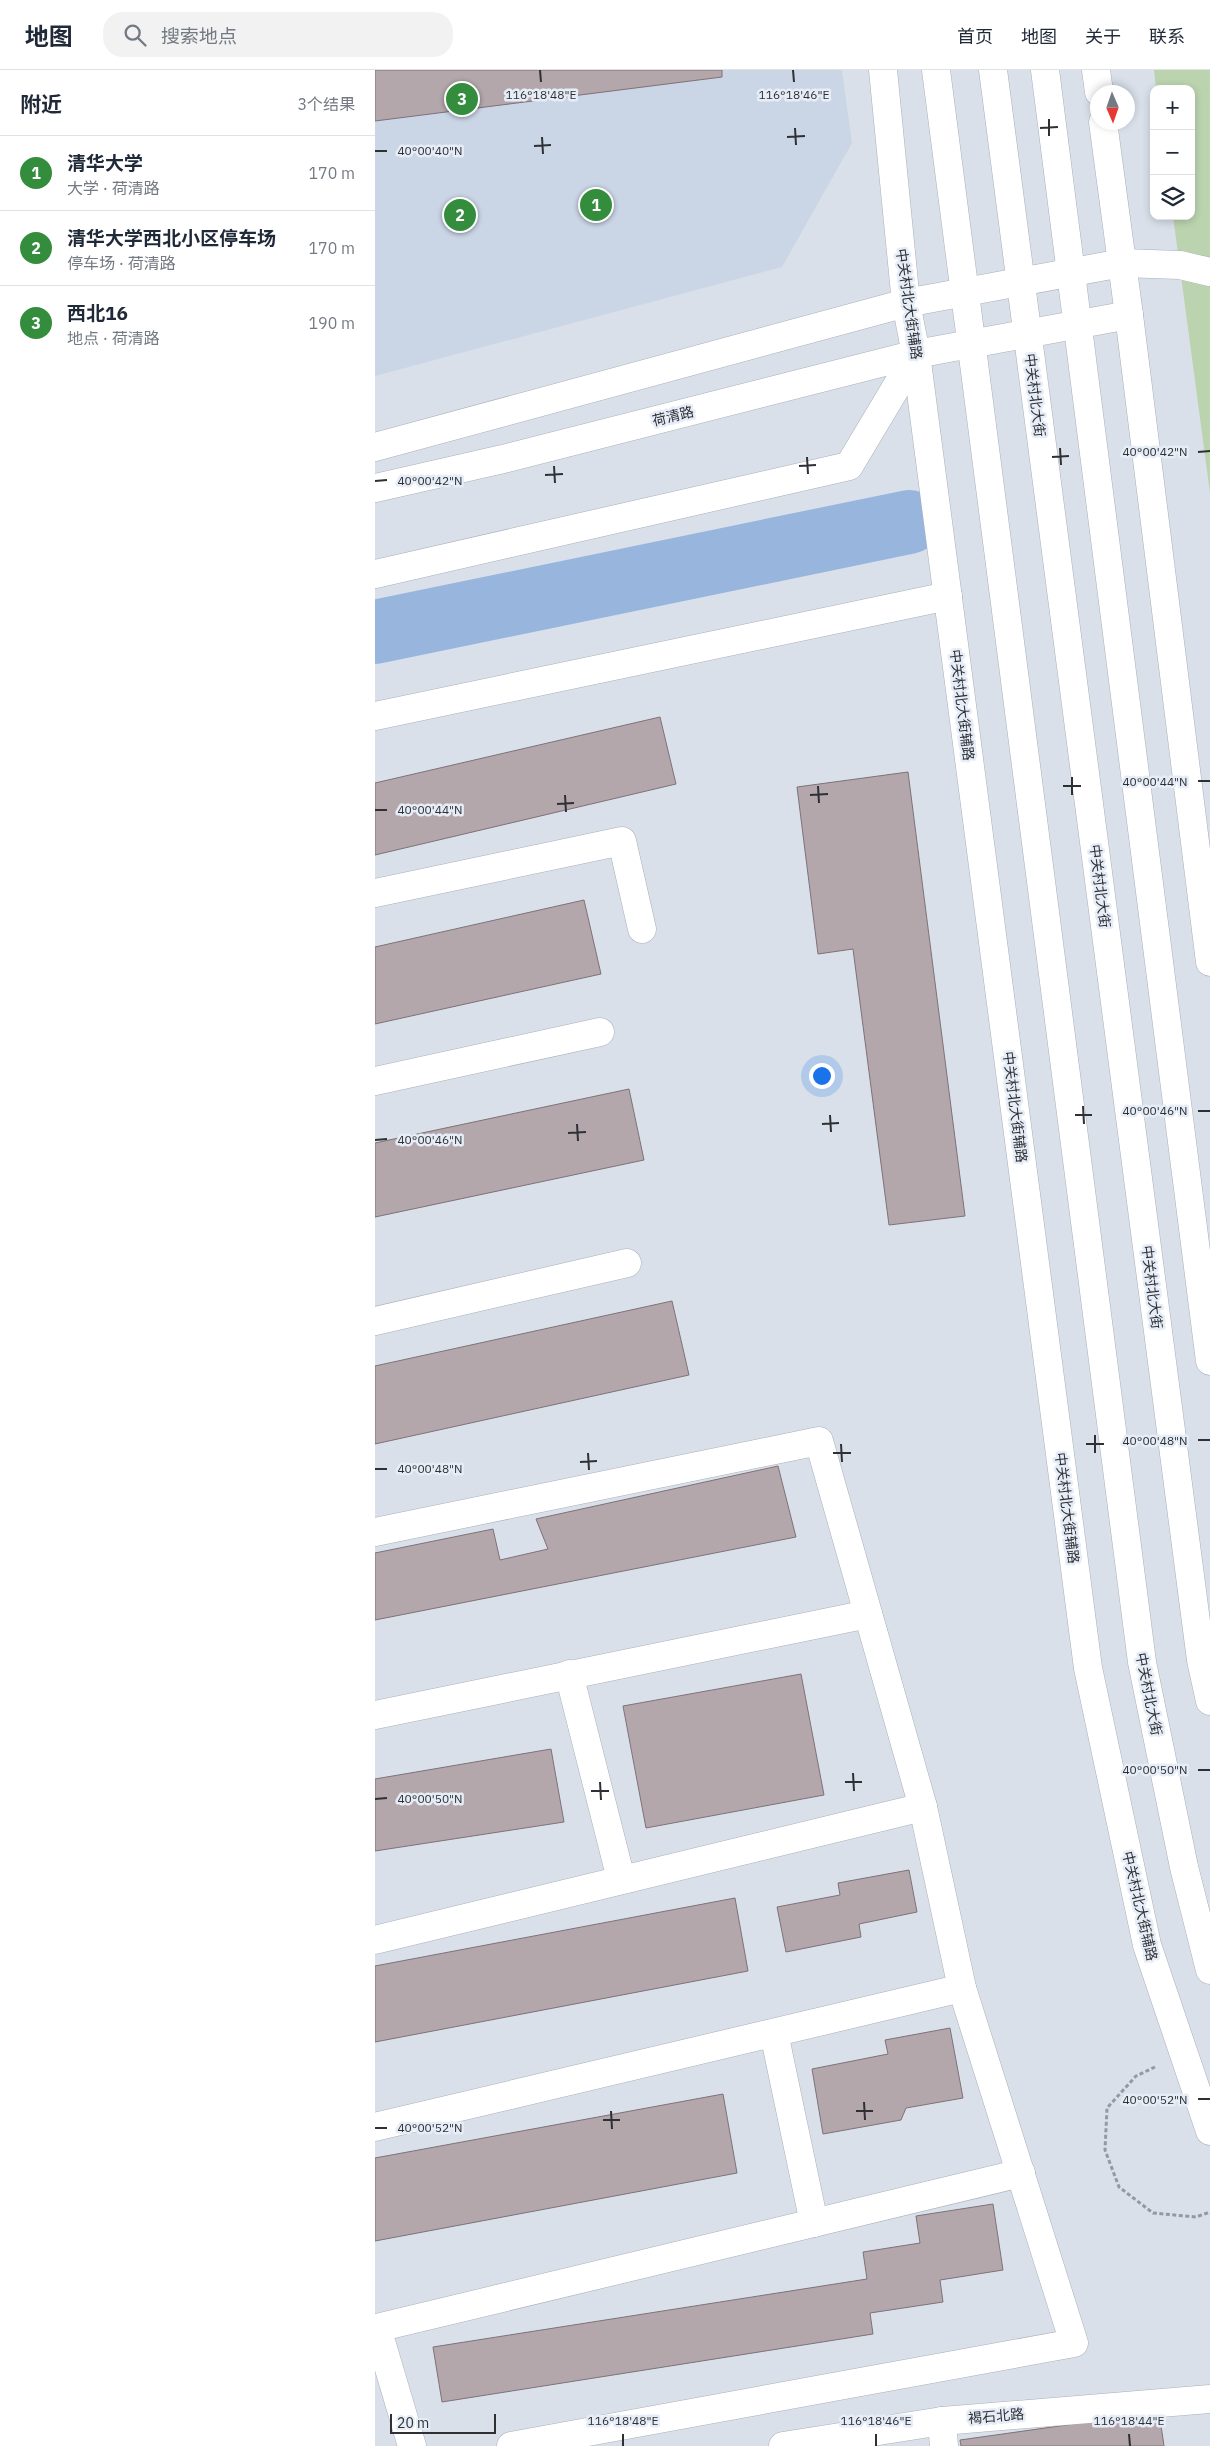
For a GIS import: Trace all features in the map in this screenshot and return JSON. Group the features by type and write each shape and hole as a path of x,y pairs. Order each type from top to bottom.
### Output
{"street":[{"name":"中关村北大街辅路","path":"883,70 906,303 916,354 1088,1668 1147,1945 1210,2131"},
{"path":"936,70 964,291"},
{"name":"中关村北大街","path":"993,70 1201,1660 1210,1701"},
{"path":"1045,70 1136,796 1210,1361"},
{"path":"1096,70 1098,85"},
{"path":"1104,130 1210,962"},
{"path":"375,447 906,303 1122,263 1180,265 1210,272"},
{"name":"中关村北大街","path":"964,291 1142,1662 1184,1867 1210,1970"},
{"name":"荷清路","path":"375,488 503,459 916,354 1129,315"},
{"path":"375,574 849,466 916,354"},
{"path":"375,716 948,596"},
{"path":"375,893 622,841 642,929"},
{"path":"375,1081 600,1032"},
{"path":"375,1321 627,1263"},
{"path":"375,1532 819,1441 923,1808 962,1988 1074,2342 511,2446"},
{"path":"375,1714 868,1614"},
{"path":"569,1674 621,1879"},
{"path":"375,1940 621,1879 923,1808"},
{"path":"375,2126 962,1988"},
{"path":"774,2033 814,2223"},
{"path":"412,2446 376,2328 1021,2173"},
{"name":"褐石北路","path":"783,2446 943,2433 1210,2399"}],"path":[{"path":"1136,2076 1107,2108 1105,2150 1119,2187 1153,2213 1196,2217 1210,2212"}],"shaded area":[{"path":"375,70 842,70 852,143 782,267 375,376"}],"green space":[{"path":"1154,70 1210,70 1210,493 1174,220 1195,220 1195,85 1156,85"}],"building":[{"path":"375,70 722,70 722,77 375,121"},
{"path":"660,717 676,784 375,855 375,783"},
{"path":"908,772 965,1216 889,1225 853,949 818,954 797,787"},
{"path":"584,900 601,974 375,1024 375,947"},
{"path":"629,1089 644,1160 375,1217 375,1143"},
{"path":"672,1301 689,1375 375,1444 375,1366"},
{"path":"778,1466 796,1537 375,1620 375,1553 493,1529 500,1560 548,1549 536,1519"},
{"path":"801,1674 824,1795 646,1828 623,1706"},
{"path":"551,1749 564,1822 375,1851 375,1779"},
{"path":"909,1870 917,1912 859,1924 861,1937 786,1952 777,1907 840,1895 838,1883"},
{"path":"735,1898 748,1971 375,2042 375,1966"},
{"path":"950,2028 963,2098 906,2108 901,2120 823,2134 812,2069 888,2054 885,2040"},
{"path":"723,2094 737,2173 375,2241 375,2158"},
{"path":"993,2204 1003,2270 940,2280 943,2302 870,2313 873,2334 442,2402 433,2347 867,2279 863,2252 920,2243 916,2216"},
{"path":"1159,2412 1164,2446 961,2446 960,2440"}],"waterway":[{"path":"375,632 909,522"}],"place":[{"name":"西北16","path":"462,99"},
{"name":"清华大学","path":"596,205"},
{"name":"清华大学西北小区停车场","path":"460,215"}]}
